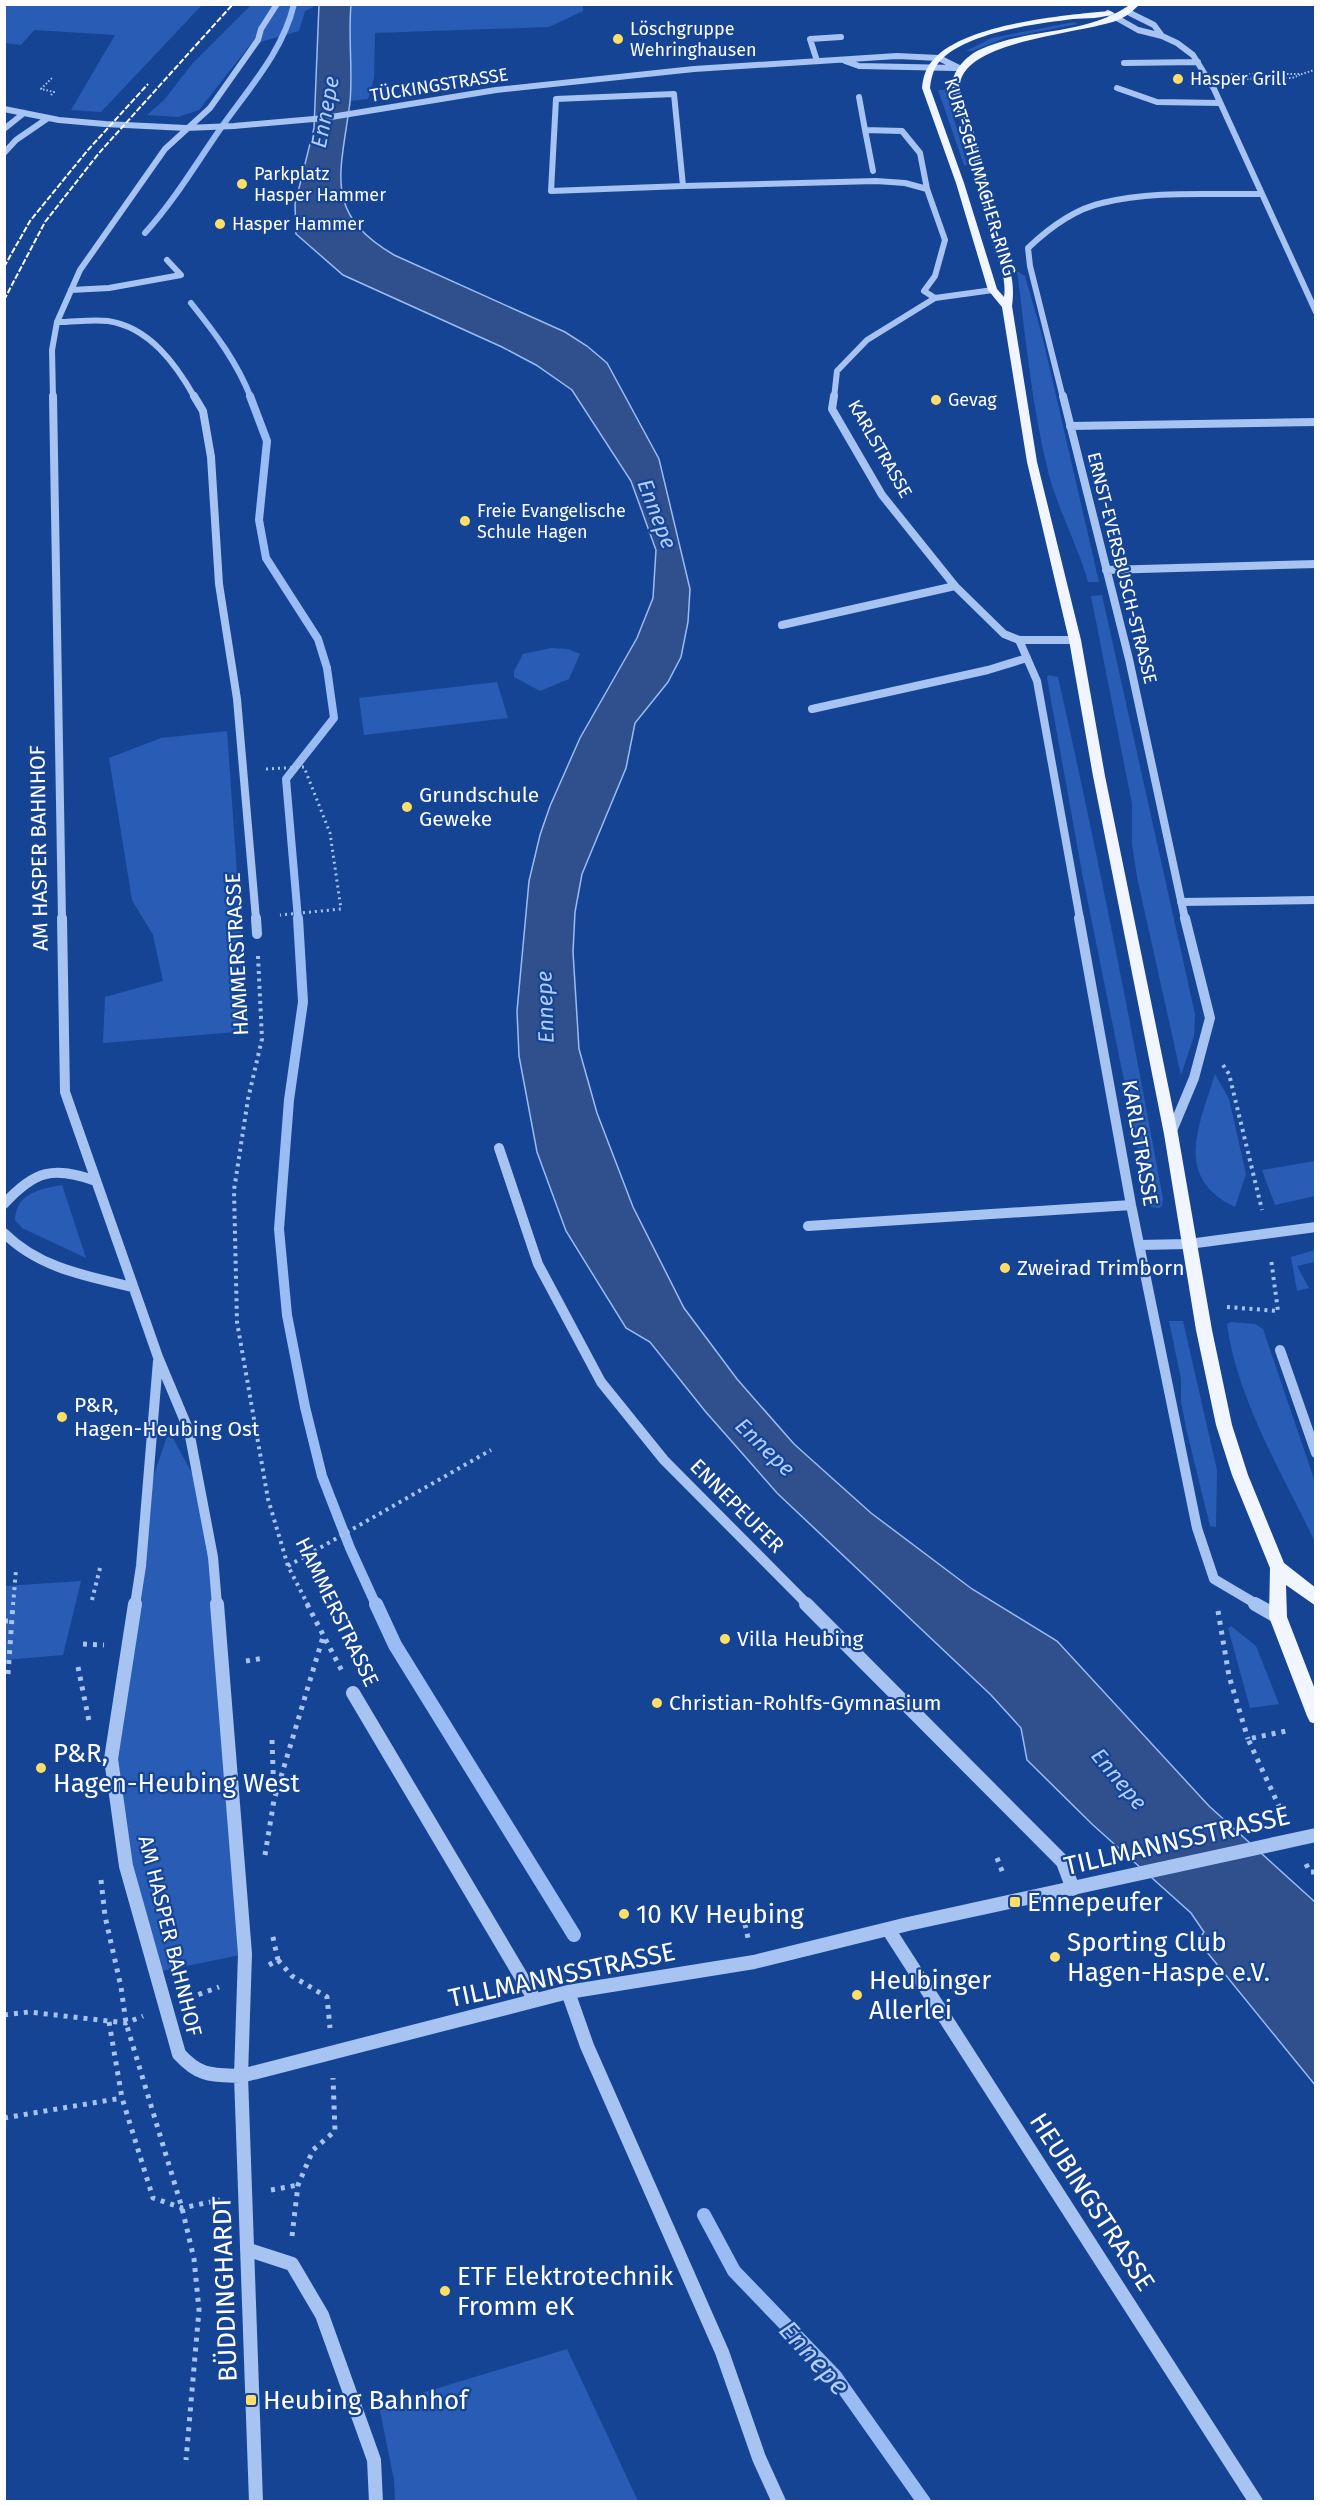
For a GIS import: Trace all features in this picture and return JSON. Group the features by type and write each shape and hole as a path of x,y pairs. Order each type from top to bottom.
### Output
{"main road":[{"path":"1126,11 1137,4"},
{"name":"KURT-SCHUMACHER-RING","path":"1007,306 993,290 960,183 926,88 927,75 939,58 962,44 995,32 1126,11"},
{"name":"KURT-SCHUMACHER-RING","path":"1075,640 1032,462 1007,306 1010,285 956,89 962,69 982,52 1001,45 1117,18 1126,11"},
{"path":"1075,640 1099,776 1171,1134 1189,1244 1224,1425 1240,1475 1278,1568 1278,1617 1316,1716"},
{"path":"1278,1568 1316,1599"}],"street":[{"path":"57,322 80,270 126,202 165,149 210,108 258,40 261,28 277,4"},
{"path":"1126,11 1154,25 1162,36"},
{"path":"1107,13 1138,30 1162,36 1177,43 1198,62 1220,103 1316,312"},
{"path":"817,61 810,39 841,37"},
{"name":"TÜCKINGSTRASSE","path":"4,109 48,118 105,124 206,128 289,122 370,112 496,90 694,69 844,61 863,57 939,58 962,69"},
{"name":"TÜCKINGSTRASSE","path":"844,61 860,66 962,69"},
{"path":"1124,63 1198,62"},
{"path":"1117,88 1134,90 1146,99 1157,102 1220,103"},
{"path":"683,186 674,94 556,99 551,191 879,182 918,184 927,189"},
{"path":"859,97 873,171"},
{"path":"4,129 24,113"},
{"path":"4,153 16,140 48,118"},
{"path":"866,130 902,131 920,153 927,189 945,240 935,276 924,291 935,298"},
{"name":"ERNST-EVERSBUSCH-STRASSE","path":"1171,1134 1194,1078 1210,1018 1181,902 1129,659 1030,266 1028,248 1035,240 1070,217 1100,203 1122,198 1262,194"},
{"path":"71,291 109,288 181,275 167,260"},
{"name":"KARLSTRASSE","path":"993,290 935,298 867,340 837,371 832,409 882,495 955,586 1004,634 1019,640 1037,681 1131,1205 1197,1528 1214,1579"},
{"name":"HAMMERSTRASSE","path":"57,322 106,321 123,324 146,336 179,369 203,411 210,457 219,584 237,699 250,837 256,934"},
{"name":"AM HASPER BAHNHOF","path":"57,322 52,350 65,1092 158,1357 189,1431 213,1557 246,1977 241,2076 207,2075 190,2066 179,2054 126,1866 111,1759 141,1566 158,1357"},
{"path":"1070,426 1316,422"},
{"path":"1106,570 1316,564"},
{"path":"782,626 955,586"},
{"path":"1019,640 1075,640"},
{"path":"812,709 988,670 1027,658"},
{"path":"1181,902 1316,900"},
{"name":"ENNEPEUFER","path":"499,1148 538,1264 601,1382 664,1460 1063,1862 1072,1889"},
{"path":"4,1204 18,1187 35,1175 53,1170 71,1172 96,1181"},
{"path":"808,1226 1131,1205"},
{"path":"1139,1245 1189,1244 1316,1227"},
{"path":"4,1233 13,1243 44,1262 133,1287"},
{"path":"1280,1350 1316,1453"},
{"path":"1214,1579 1278,1617"},
{"name":"HAMMERSTRASSE","path":"353,1693 535,2000"},
{"name":"TILLMANNSSTRASSE","path":"241,2076 568,1992 754,1962 888,1929 1316,1835"},
{"name":"HEUBINGSTRASSE","path":"888,1929 1256,2502"},
{"path":"568,1992 587,2046 722,2352 759,2458 779,2502"},
{"name":"BÜDDINGHARDT","path":"241,2076 249,2250 256,2502"},
{"path":"249,2250 292,2264 322,2315 374,2460 376,2502"}],"path":[{"path":"1207,76 1292,78 1314,70"},
{"path":"1207,76 1302,74"},
{"path":"48,98 54,92 41,89 52,78"},
{"path":"270,769 304,767 330,833 341,909 273,916"},
{"name":"HAMMERSTRASSE","path":"256,934 262,1039 248,1099 234,1190 237,1322 268,1499 288,1566 353,1693"},
{"path":"1204,1040 1229,1074 1261,1206"},
{"path":"1230,1307 1278,1311 1272,1261"},
{"path":"288,1566 491,1450"},
{"path":"92,1600 100,1568"},
{"path":"8,1674 16,1570"},
{"path":"1214,1579 1222,1642 1238,1713 1294,1840"},
{"path":"4,1621 13,1621"},
{"path":"265,1859 274,1800 323,1636"},
{"path":"1248,1739 1293,1729"},
{"path":"272,1740 274,1800"},
{"path":"246,1977 278,1960 271,1927"},
{"path":"4,2015 28,2012 126,2023 182,2208 194,2259 200,2310 186,2460"},
{"path":"109,2022 122,2098 153,2198 182,2208 246,2194"},
{"path":"4,2118 122,2098"}],"shaded area":[{"path":"4,5 202,5 101,112 71,110 115,35 34,30 21,45 5,43"},
{"path":"251,5 317,5 305,11 299,31 250,45 199,110 178,117 147,115 164,100 192,64"},
{"path":"351,5 583,5 583,11 549,27 375,33 374,78 368,99 350,101"},
{"path":"1074,22 1078,24 1005,38 972,51 966,51 992,38"},
{"path":"938,90 946,90 967,165 964,165"},
{"path":"1017,271 1025,276 1042,335 1099,582 1088,582 1049,475 1034,399"},
{"path":"1102,595 1195,1014 1194,1036 1181,1075 1137,877 1132,844 1132,804 1091,596"},
{"path":"551,648 568,649 580,654 569,679 540,691 514,677 514,671 523,654"},
{"path":"1048,675 1058,677 1100,872 1163,1199 1162,1206 1159,1208 1151,1207 1148,1199 1083,878"},
{"path":"497,682 508,718 364,735 359,698"},
{"path":"227,731 248,1031 103,1043 105,997 163,981 153,935 132,900 109,758 161,738"},
{"path":"1215,1074 1229,1099 1246,1174 1235,1207 1215,1195 1203,1181 1197,1165 1198,1130"},
{"path":"1315,1161 1315,1196 1275,1205 1262,1170"},
{"path":"62,1185 86,1258 22,1228 15,1220 16,1211 25,1198 46,1188"},
{"path":"1315,1250 1315,1262 1297,1266 1309,1288 1297,1291 1291,1257"},
{"path":"1169,1321 1183,1321 1217,1470 1216,1527 1210,1526 1186,1428 1181,1401 1181,1379"},
{"path":"1231,1322 1255,1324 1263,1329 1315,1482 1315,1542 1263,1436 1240,1380 1227,1324"},
{"path":"169,1431 200,1488 213,1557 245,1954 157,1972 126,1866 111,1759 148,1492"},
{"path":"81,1581 63,1655 5,1660 5,1586"},
{"path":"1231,1626 1256,1646 1279,1704 1250,1708 1228,1628"},
{"path":"567,2349 638,2501 395,2501 394,2480 379,2406"}],"water":[{"path":"319,5 351,5 351,90 341,171 346,207 355,223 371,239 394,255 565,332 587,346 607,363 659,459 690,589 688,622 681,657 668,682 635,723 626,768 582,874 575,912 573,952 579,1049 597,1113 633,1207 684,1308 737,1379 794,1444 871,1513 972,1589 1057,1641 1209,1806 1315,1902 1315,2085 1198,1941 1204,1932 1191,1913 1093,1825 1027,1760 1021,1728 991,1695 777,1493 705,1411 650,1342 626,1328 566,1231 537,1152 519,1056 517,1011 529,881 540,835 550,806 580,738 637,638 653,598 656,550 631,481 572,390 536,365 502,347 343,275 296,234 295,204 314,128"}],"waterway":[{"path":"145,233 176,194 274,53 294,4"},
{"path":"191,303 232,360 251,398"},
{"path":"250,396 267,441 259,520 266,558 318,639 327,668 334,718 286,779 298,919"},
{"path":"298,918 303,1002 289,1100 279,1229 287,1315 305,1407 322,1476 350,1548 376,1605"},
{"path":"376,1604 395,1645 574,1935"},
{"name":"Ennepe","path":"704,2215 734,2271 835,2376 924,2502"}],"railway":[{"path":"4,300 45,222 99,153 233,4"},
{"path":"4,267 30,221 87,151 148,84"}],"place":[{"name":"Löschgruppe Wehringhausen","path":"618,39"},
{"name":"Hasper Grill","path":"1178,79"},
{"name":"Parkplatz Hasper Hammer","path":"242,184"},
{"name":"Hasper Hammer","path":"220,224"},
{"name":"Gevag","path":"936,400"},
{"name":"Freie Evangelische Schule Hagen","path":"465,521"},
{"name":"Grundschule Geweke","path":"407,807"},
{"name":"Zweirad Trimborn","path":"1005,1268"},
{"name":"P&R, Hagen-Heubing Ost","path":"62,1417"},
{"name":"Villa Heubing","path":"725,1639"},
{"name":"Christian-Rohlfs-Gymnasium","path":"657,1703"},
{"name":"P&R, Hagen-Heubing West","path":"41,1768"},
{"name":"Ennepeufer","path":"1015,1902"},
{"name":"10 KV Heubing","path":"624,1914"},
{"name":"Sporting Club Hagen-Haspe e.V.","path":"1055,1957"},
{"name":"Heubinger Allerlei","path":"857,1995"},
{"name":"ETF Elektrotechnik Fromm eK","path":"445,2291"},
{"name":"Heubing Bahnhof","path":"251,2400"}]}
